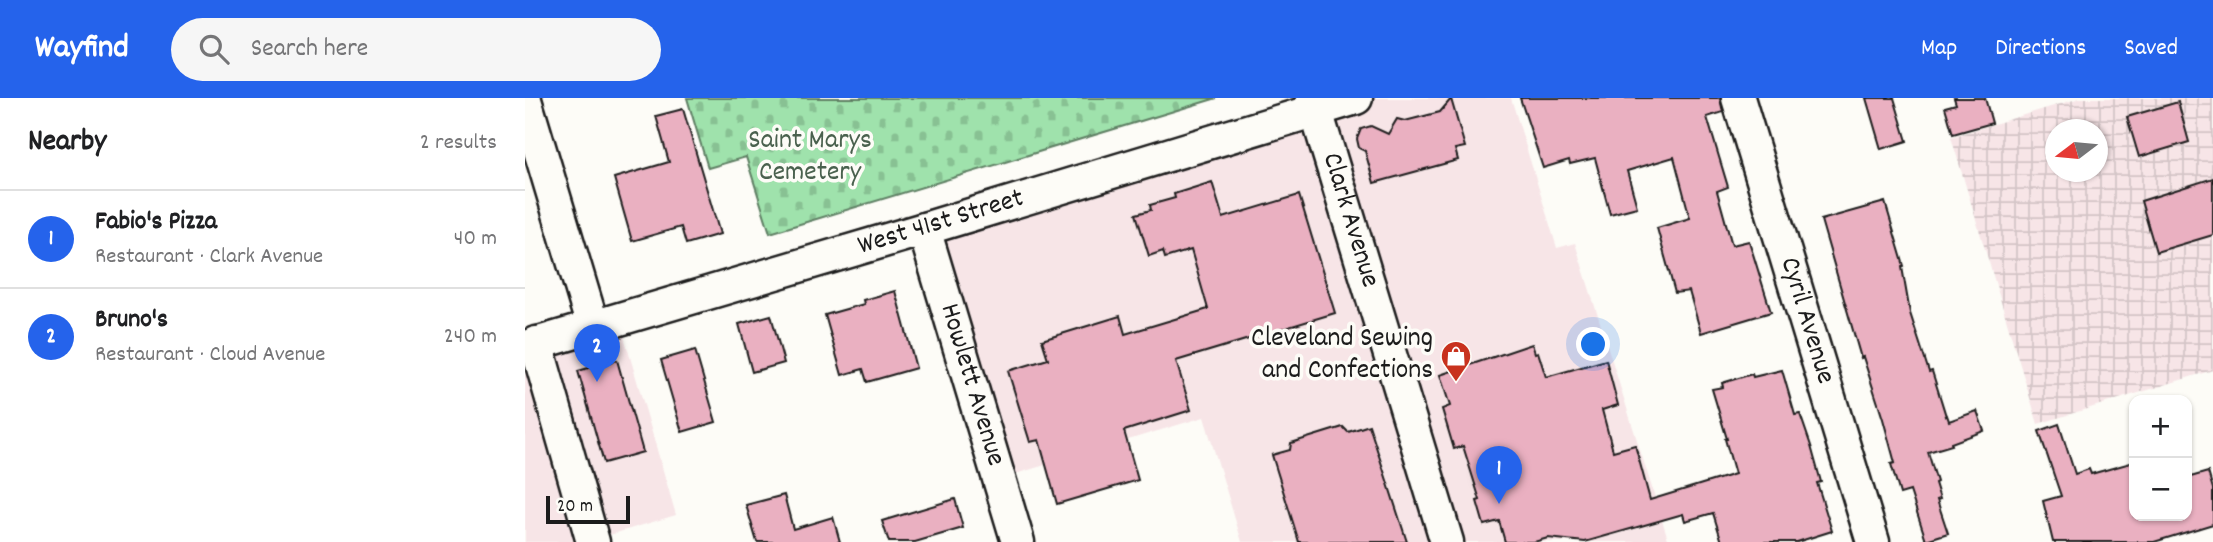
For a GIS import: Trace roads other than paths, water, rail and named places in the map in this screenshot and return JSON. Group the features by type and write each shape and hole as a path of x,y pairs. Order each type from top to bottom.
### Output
{"street":[{"name":"West 41st Street","path":"531,345 924,229 1314,104 1356,98"},
{"name":"Cyril Avenue","path":"1738,98 1873,542"},
{"path":"525,100 593,327"},
{"name":"Clark Avenue","path":"1314,104 1447,542"},
{"name":"Howlett Avenue","path":"924,229 1018,542"},
{"path":"531,345 593,542"}],"place":[{"name":"Bruno's","path":"597,382"},
{"name":"Cleveland Sewing and Confections","path":"1456,383"},
{"name":"Fabio's Pizza","path":"1499,504"}],"park label":[{"name":"Saint Marys Cemetery","path":"810,158"}]}
